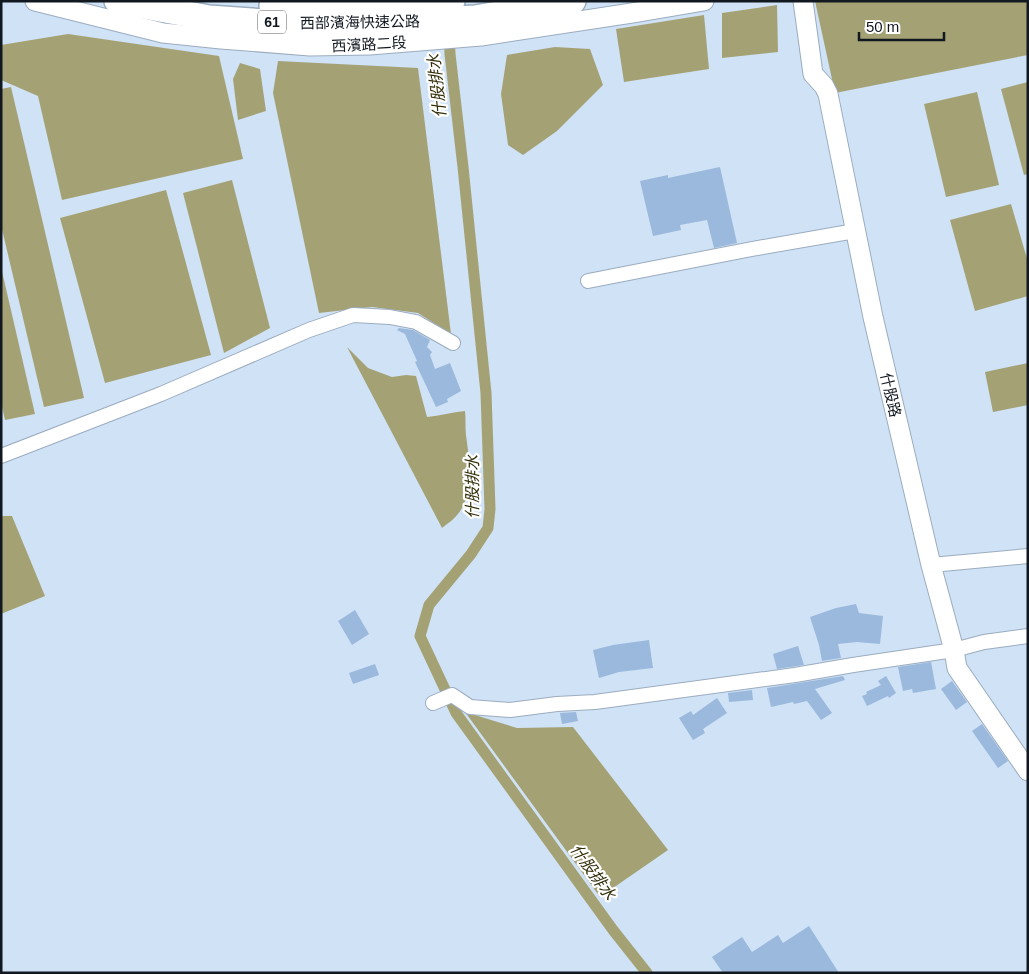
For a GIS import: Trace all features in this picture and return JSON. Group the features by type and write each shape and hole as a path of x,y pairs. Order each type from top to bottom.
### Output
{"highway":[{"name":"西部濱海快速公路","path":"117,1 209,18 321,26 428,21 452,1"},
{"name":"西部濱海快速公路","path":"215,1 318,8 478,27 573,1"}],"street":[{"name":"西濱路二段","path":"35,1 163,33 310,46 370,45 428,21"},
{"path":"478,27 632,14 704,1"},
{"name":"什股路","path":"803,1 813,74 824,86 828,94 872,317 957,668 1028,771"},
{"path":"588,281 752,249 855,232"},
{"path":"1,456 161,394 309,330 352,315 390,317 416,322 453,343"},
{"path":"931,565 1028,556"},
{"path":"432,703 452,695 470,707 510,710 557,704 595,702 795,675 954,650 984,642 1028,636"}],"water":[{"path":"815,1 1028,1 1028,55 835,93"},
{"path":"777,5 778,52 722,58 722,13"},
{"path":"704,15 709,69 624,82 616,29"},
{"path":"68,34 219,56 243,159 62,200 38,96 1,80 1,45"},
{"path":"555,47 590,49 603,85 557,131 523,155 508,145 501,94 507,55"},
{"path":"278,61 418,68 451,334 418,313 372,307 319,313 273,93"},
{"path":"240,63 260,69 266,111 238,120 233,79"},
{"path":"1028,82 1028,174 1024,175 1001,89"},
{"path":"11,87 84,398 44,407 1,225 1,89"},
{"path":"977,92 999,185 946,197 924,104"},
{"path":"232,180 270,328 224,353 183,193"},
{"path":"166,190 211,355 105,383 60,218"},
{"path":"1011,204 1028,262 1028,296 975,311 950,220"},
{"path":"1,267 35,414 5,420 1,402"},
{"path":"347,347 368,368 392,377 416,376 427,417 465,411 470,472 468,491 460,511 442,528"},
{"path":"1028,363 1028,405 993,412 985,372"},
{"path":"1,516 12,516 45,596 1,614"},
{"path":"465,712 517,728 573,727 668,850 600,897"}],"building":[{"path":"720,167 737,243 714,248 707,220 680,225 681,230 653,236 640,181 668,175 668,178"},
{"path":"399,328 413,330 430,340 427,347 432,352 430,355 435,369 450,363 461,391 447,399 448,402 436,407 415,362 417,361 405,334 397,330"},
{"path":"856,604 859,613 883,616 880,644 857,642 838,644 841,658 822,661 810,617 836,608"},
{"path":"355,610 369,634 352,645 338,621"},
{"path":"649,640 653,668 619,672 599,678 593,650"},
{"path":"798,646 804,665 777,669 773,654"},
{"path":"931,662 936,689 913,693 912,689 903,691 898,667"},
{"path":"375,664 379,675 353,684 349,673"},
{"path":"843,676 845,680 815,689 832,713 821,720 807,701 771,707 767,688"},
{"path":"886,676 896,693 889,698 888,696 867,706 862,696 881,685 878,681"},
{"path":"952,681 967,702 956,710 941,689"},
{"path":"752,690 753,700 729,702 728,693"},
{"path":"717,698 727,713 703,729 705,733 693,740 679,718 691,711 693,715"},
{"path":"576,712 578,721 562,724 560,713"},
{"path":"982,724 1008,761 998,768 972,731"},
{"path":"809,926 839,973 723,973 712,957 742,937 752,952 778,935 783,943"}],"waterway":[{"name":"什股排水","path":"449,34 486,393 490,509 488,528 471,554 429,605 420,636 456,713 613,930 647,973"}]}
